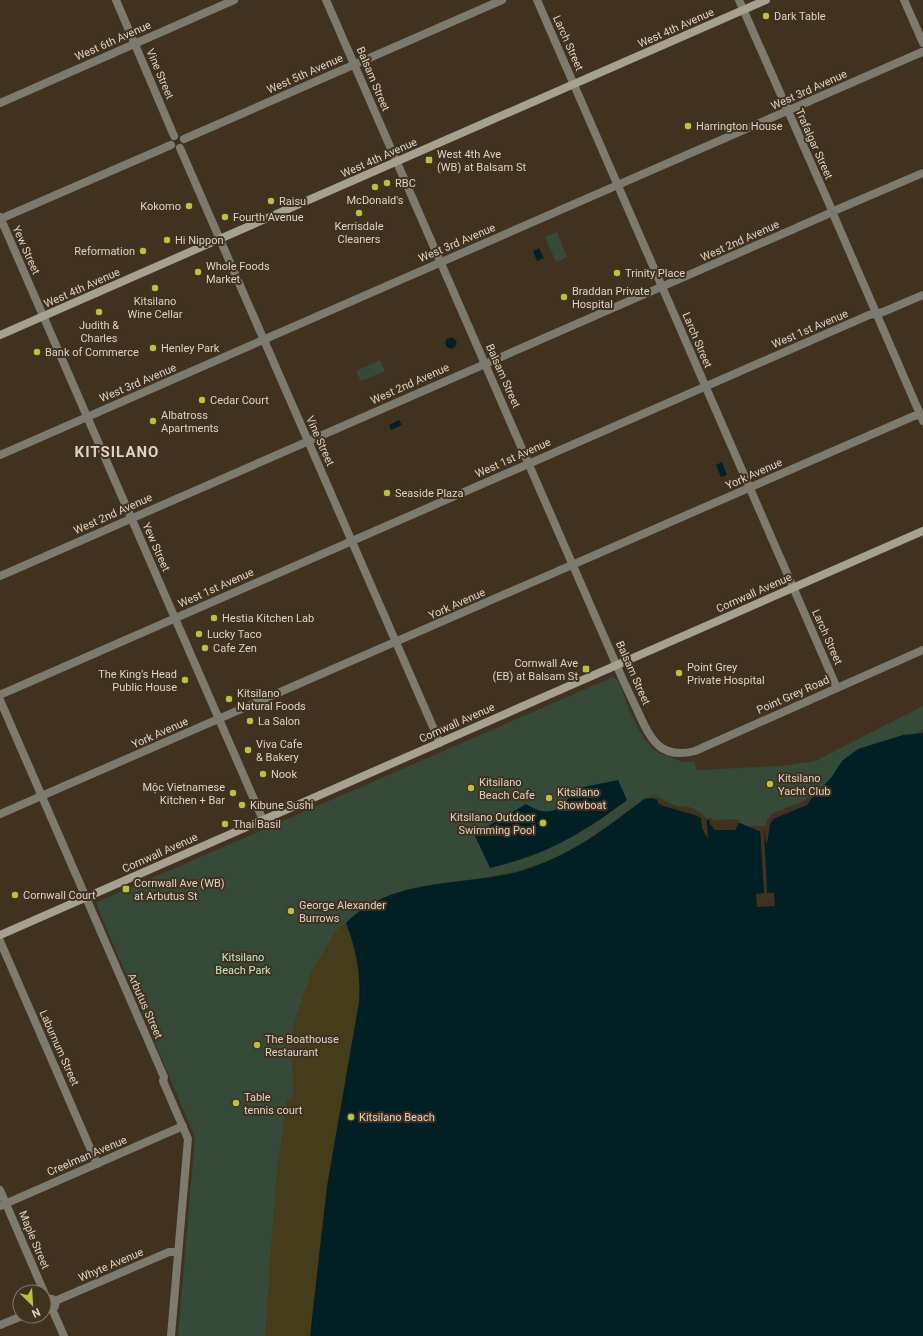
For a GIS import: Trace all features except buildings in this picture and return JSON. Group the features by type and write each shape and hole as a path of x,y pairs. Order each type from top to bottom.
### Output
{"main road":[{"name":"West 4th Avenue","path":"0,335 766,0"},
{"name":"Cornwall Avenue","path":"0,935 923,531"}],"street":[{"name":"Vine Street","path":"116,0 174,136"},
{"name":"West 6th Avenue","path":"0,103 234,0"},
{"name":"Balsam Street","path":"326,0 649,736 658,746 671,751"},
{"name":"West 5th Avenue","path":"184,139 502,0"},
{"name":"Larch Street","path":"537,0 837,688"},
{"name":"Trafalgar Street","path":"739,0 922,417"},
{"path":"904,0 923,43"},
{"name":"West 3rd Avenue","path":"0,455 923,51"},
{"path":"179,135 184,139 183,146 180,148 176,149 171,145 171,138 174,136 179,135"},
{"path":"0,218 171,145"},
{"name":"Vine Street","path":"180,148 440,743"},
{"name":"West 2nd Avenue","path":"0,576 923,173"},
{"name":"Yew Street","path":"0,218 264,820"},
{"name":"West 1st Avenue","path":"1,696 351,540 872,314 877,314 923,295"},
{"name":"York Avenue","path":"0,814 396,643 573,564 914,416 922,417"},
{"name":"Point Grey Road","path":"671,751 682,753 695,750 923,650"},
{"name":"Arbutus Street","path":"1,696 85,898 164,1077 163,1081 188,1139 170,1336"},
{"name":"Laburnum Street","path":"0,941 97,1164"},
{"name":"Creelman Avenue","path":"3,1204 183,1126"},
{"name":"Maple Street","path":"0,1190 3,1204 40,1284"},
{"name":"Whyte Avenue","path":"52,1303 169,1252 177,1252"},
{"name":"Maple Street","path":"52,1310 64,1336"},
{"path":"0,1325 12,1320"}],"green space":[{"path":"557,232 567,257 556,262 545,237"},
{"path":"380,360 385,371 361,381 356,371"},
{"name":"Kitsilano Beach Park","path":"613,677 618,681 638,728 650,745 658,752 676,760 684,762 694,761 697,770 781,766 815,761 923,706 923,729 769,826 707,826 660,801 655,794 638,804 591,839 547,861 501,875 431,885 408,890 386,897 366,908 347,923 310,1336 178,1336 195,1137 97,906 97,902"}],"sand":[{"name":"Kitsilano Beach","path":"656,794 658,802 355,1336 265,1336 276,1180 287,1101 293,1097 294,1092 290,1041 295,1020 313,968 336,931 361,910 385,897 415,887 501,875 540,864 569,851 594,836 644,799"}],"water":[{"path":"539,248 544,258 537,261 533,251"},
{"path":"449,338 453,338 455,339 455,347 449,348 446,345 446,341"},
{"path":"399,420 402,425 391,430 389,425"},
{"path":"722,462 727,475 721,477 716,465"},
{"path":"923,733 923,1336 310,1336 327,1186 359,1002 357,962 353,942 346,923 365,908 386,897 408,890 430,885 501,875 524,870 541,864 572,849 602,831 644,799 653,798 675,808 688,809 706,821 708,819 714,822 735,821 759,831 765,829 768,821 805,802 815,794 831,778 842,761 858,749 903,735"},
{"name":"Kitsilano Outdoor Swimming Pool","path":"618,780 627,800 594,823 563,842 546,850 529,857 490,868 474,834 526,804 541,811 554,810 565,803 574,789"}],"pier":[{"path":"821,785 807,805 773,819 770,825 767,843 764,828 767,893 774,893 775,906 757,907 756,894 764,893 760,828 765,827 767,820 773,813 804,801"},
{"path":"657,797 676,806 689,807 701,813 705,818 706,817 708,837 702,828 701,818 663,806 658,803"},
{"path":"709,817 714,820 735,819 740,821 735,830 715,830 710,824"}],"place":[{"name":"Dark Table","path":"766,16"},
{"name":"Harrington House","path":"688,126"},
{"name":"West 4th Ave (WB) at Balsam St","path":"429,160"},
{"name":"RBC","path":"387,183"},
{"name":"McDonald's","path":"375,187"},
{"name":"Raisu","path":"271,201"},
{"name":"Kokomo","path":"189,206"},
{"name":"Kerrisdale Cleaners","path":"359,213"},
{"name":"Fourth Avenue","path":"225,217"},
{"name":"Hi Nippon","path":"167,240"},
{"name":"Reformation","path":"143,251"},
{"name":"Whole Foods Market","path":"198,272"},
{"name":"Trinity Place","path":"617,273"},
{"name":"Kitsilano Wine Cellar","path":"155,288"},
{"name":"Braddan Private Hospital","path":"564,297"},
{"name":"Judith & Charles","path":"99,312"},
{"name":"Henley Park","path":"153,348"},
{"name":"Bank of Commerce","path":"37,352"},
{"name":"Cedar Court","path":"202,400"},
{"name":"Albatross Apartments","path":"153,421"},
{"name":"Seaside Plaza","path":"387,493"},
{"name":"Hestia Kitchen Lab","path":"214,618"},
{"name":"Lucky Taco","path":"199,634"},
{"name":"Cafe Zen","path":"205,648"},
{"name":"Cornwall Ave (EB) at Balsam St","path":"586,669"},
{"name":"Point Grey Private Hospital","path":"679,673"},
{"name":"The King's Head Public House","path":"185,680"},
{"name":"Kitsilano Natural Foods","path":"229,699"},
{"name":"La Salon","path":"250,721"},
{"name":"Viva Cafe & Bakery","path":"248,750"},
{"name":"Nook","path":"263,774"},
{"name":"Kitsilano Yacht Club","path":"770,784"},
{"name":"Kitsilano Beach Cafe","path":"471,788"},
{"name":"Mộc Vietnamese Kitchen + Bar","path":"233,793"},
{"name":"Kitsilano Showboat","path":"549,798"},
{"name":"Kibune Sushi","path":"242,805"},
{"name":"Kitsilano Outdoor Swimming Pool","path":"543,823"},
{"name":"Thai Basil","path":"225,824"},
{"name":"Cornwall Ave (WB) at Arbutus St","path":"126,889"},
{"name":"Cornwall Court","path":"15,895"},
{"name":"George Alexander Burrows","path":"291,911"},
{"name":"The Boathouse Restaurant","path":"257,1045"},
{"name":"Table tennis court","path":"236,1103"},
{"name":"Kitsilano Beach","path":"351,1117"}],"district":[{"name":"KITSILANO","path":"117,452"}]}
